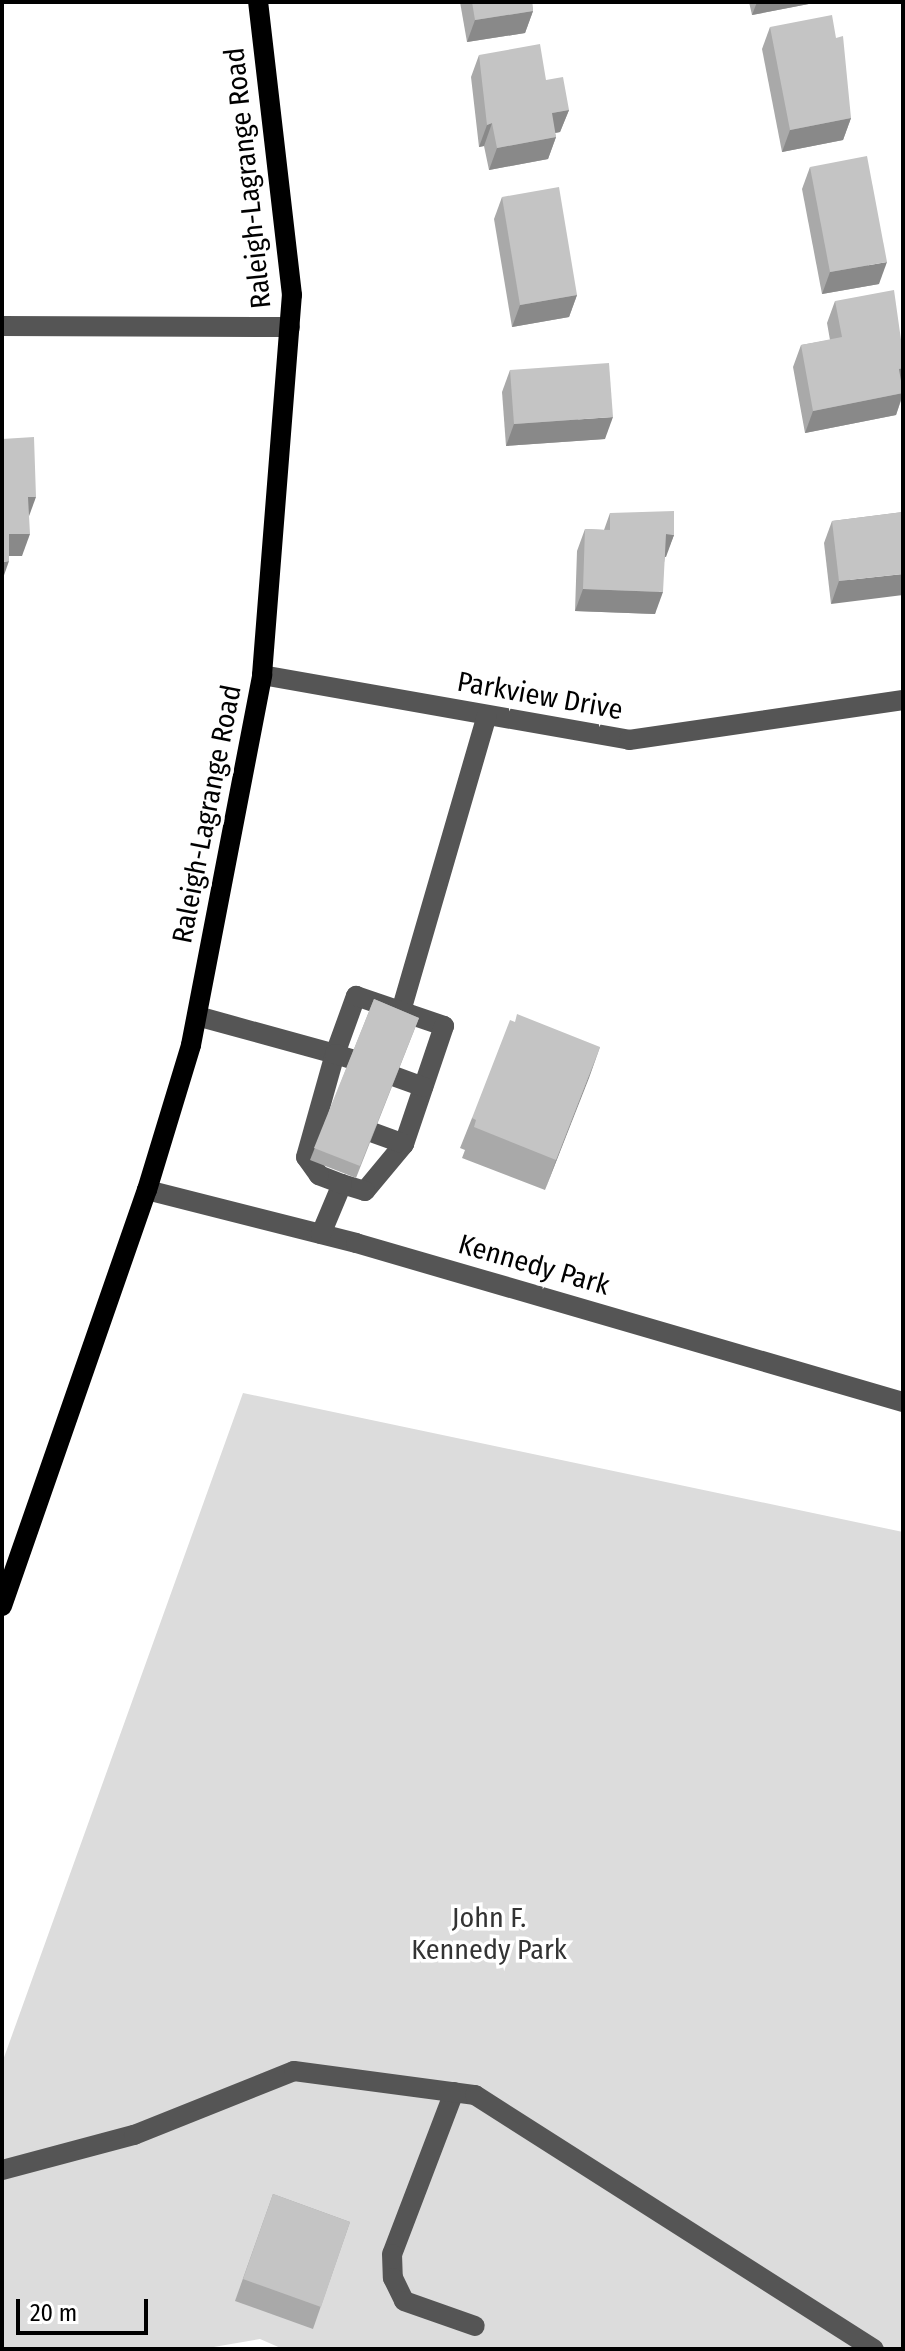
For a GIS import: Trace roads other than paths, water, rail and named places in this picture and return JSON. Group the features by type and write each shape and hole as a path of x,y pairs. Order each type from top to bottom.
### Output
{"main road":[{"name":"Raleigh-Lagrange Road","path":"2,1606 147,1190 197,1016 262,675 292,295 258,2"}],"street":[{"path":"2,326 290,327"},
{"name":"Parkview Drive","path":"262,675 629,740 903,700"},
{"path":"401,1011 487,715"},
{"path":"356,996 401,1011 444,1026 404,1144 365,1191 342,1184 309,1167 306,1157 343,1057 356,996"},
{"path":"197,1016 343,1057"},
{"path":"396,1077 423,1087"},
{"path":"374,1133 404,1144"},
{"path":"321,1234 342,1184"},
{"name":"Kennedy Park","path":"147,1190 321,1234 903,1402"},
{"path":"2,2170 134,2135 294,2071 475,2095 874,2349"},
{"path":"454,2092 392,2254 393,2278 404,2301 475,2326"}],"park label":[{"name":"John F. Kennedy Park","path":"489,1934"}]}
